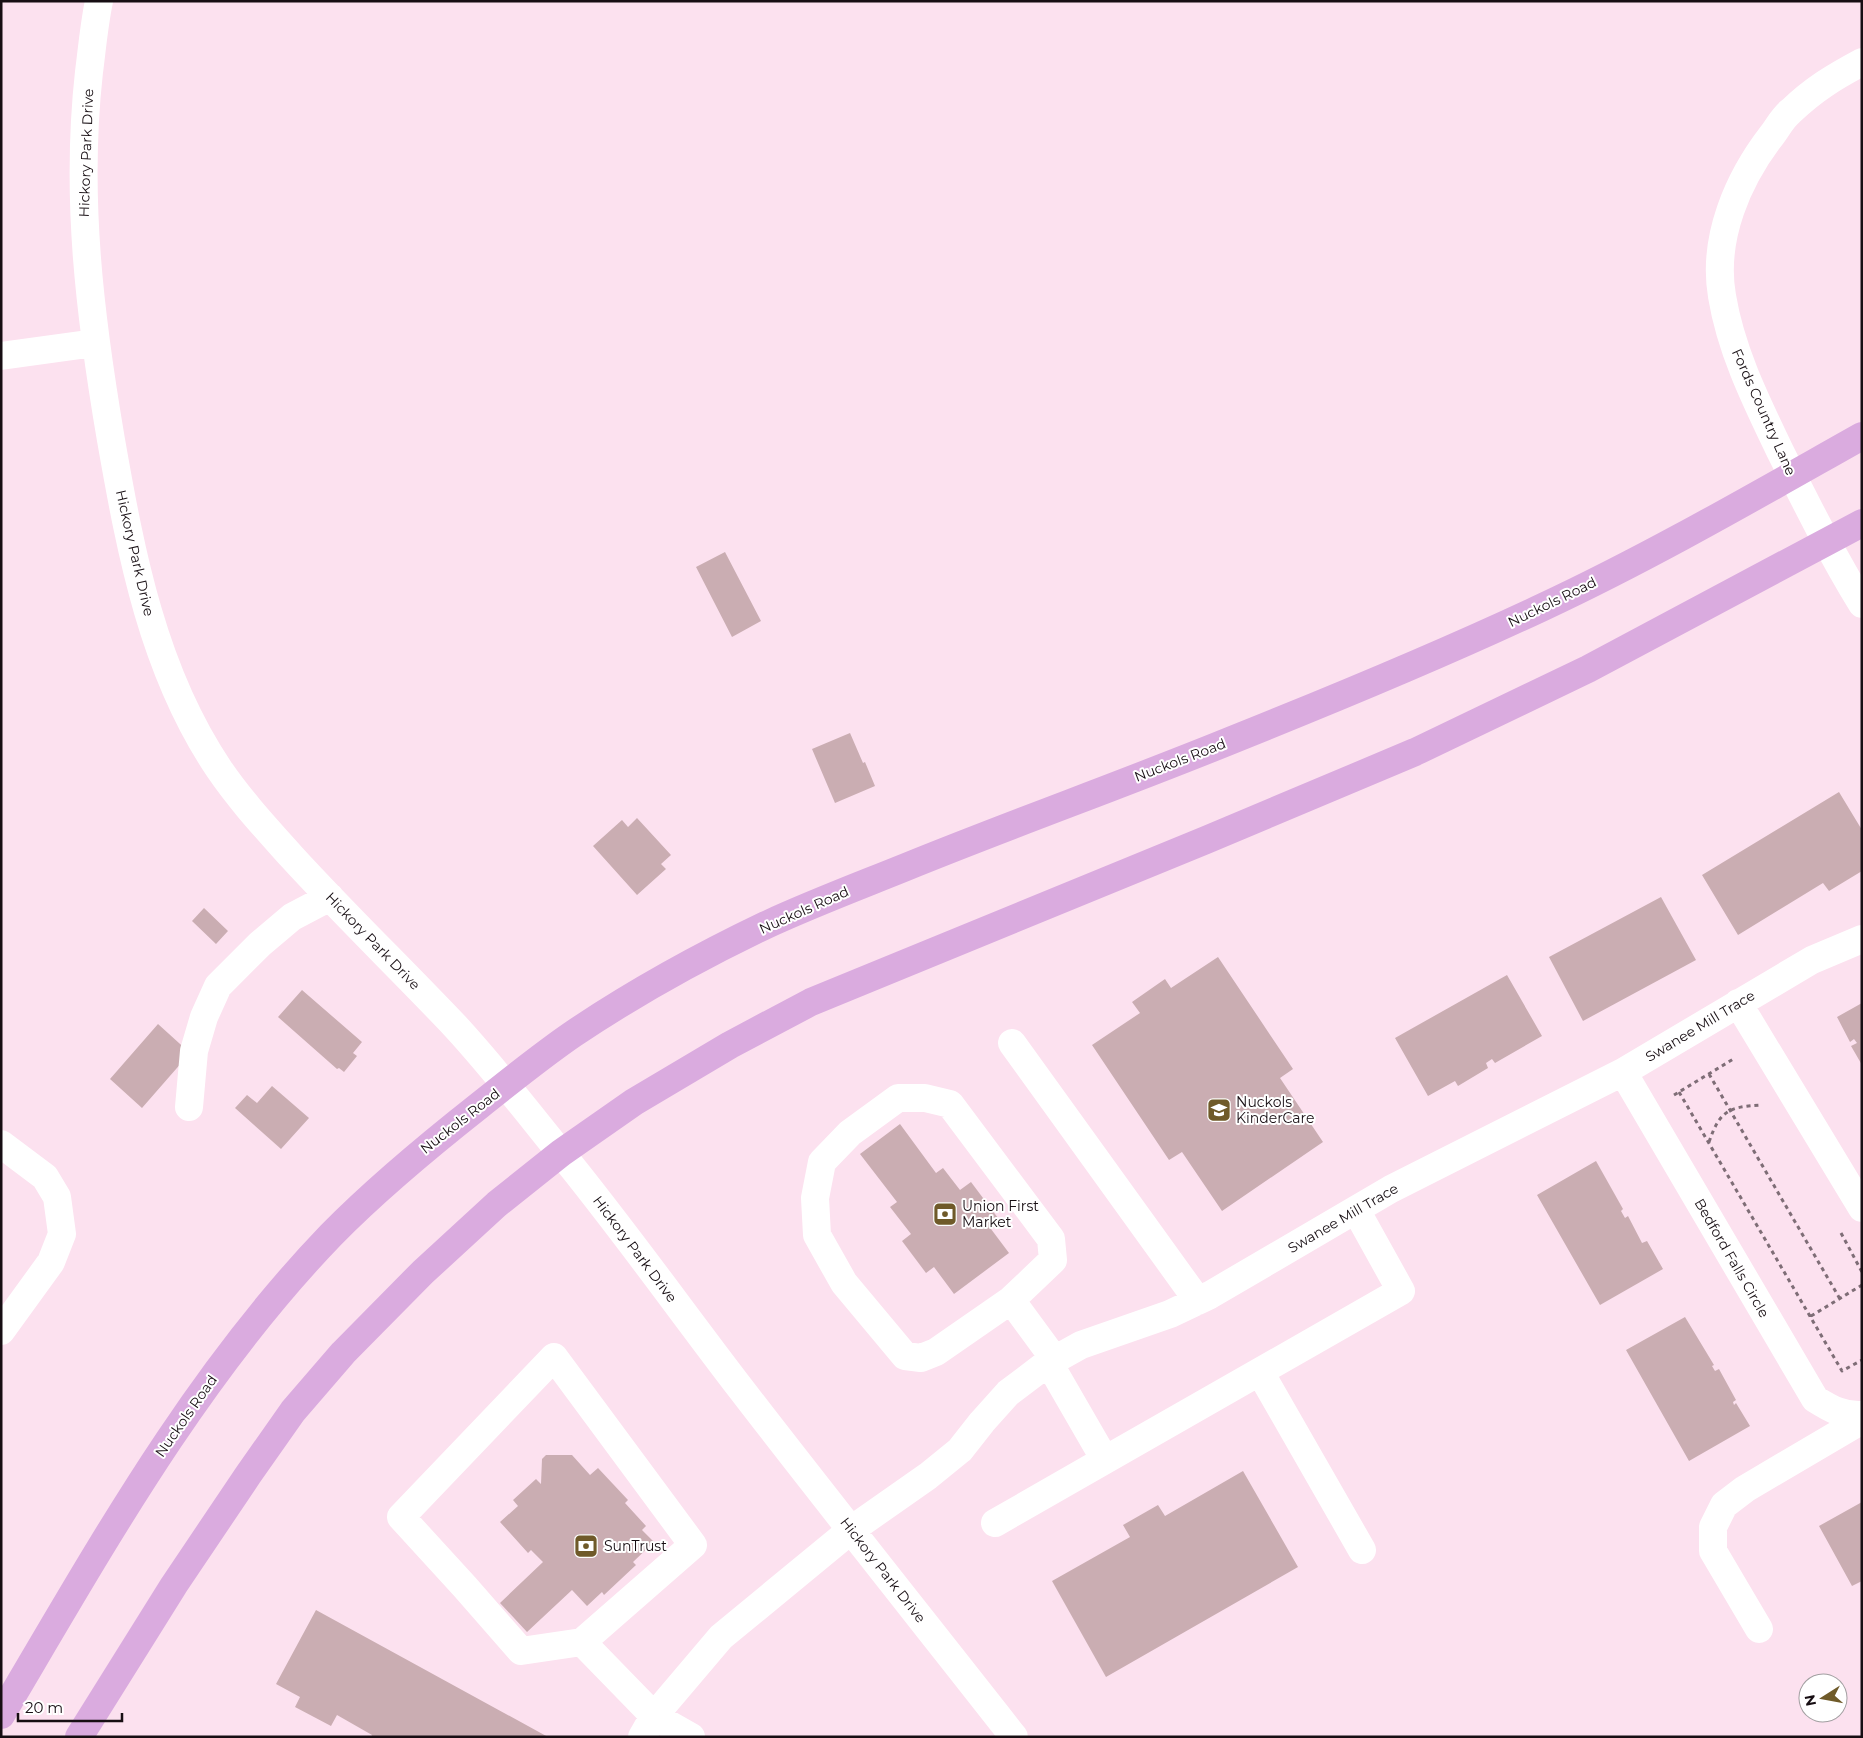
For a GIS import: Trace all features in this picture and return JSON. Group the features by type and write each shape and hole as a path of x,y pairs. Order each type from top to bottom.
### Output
{"main road":[{"name":"Nuckols Road","path":"1,1715 100,1548 174,1430 241,1339 331,1235 429,1144 570,1036 691,963 770,924 955,847 1230,741 1413,666 1581,589 1656,551 1862,436"},
{"path":"79,1737 174,1584 248,1474 293,1411 343,1353 423,1272 497,1204 561,1153 634,1102 730,1045 811,1002 1415,752 1588,669 1862,523"}],"street":[{"name":"Hickory Park Drive","path":"99,1 85,108 82,190 86,271 95,343 123,510 140,588 160,651 185,712 219,769 257,818 330,897 459,1030 561,1153 741,1390 1014,1737"},
{"name":"Fords Country Lane","path":"1862,62 1823,83 1789,112 1756,155 1743,179 1726,224 1719,268 1722,296 1732,338 1746,377 1792,475 1827,543 1862,604"},
{"path":"1,356 95,343"},
{"path":"189,1108 194,1051 204,1017 218,986 260,944 292,917 330,897"},
{"name":"Swanee Mill Trace","path":"648,1726 721,1637 852,1530 928,1476 960,1450 1008,1392 1052,1361 1081,1345 1170,1314 1198,1301 1391,1189 1623,1072 1812,960 1862,939"},
{"path":"1738,1004 1862,1208"},
{"path":"1012,1043 1198,1301"},
{"name":"Bedford Falls Circle","path":"1623,1072 1815,1399 1832,1410 1849,1416 1862,1415"},
{"path":"898,1098 925,1098 950,1104 1051,1239 1053,1260 1011,1300 936,1352 921,1358 905,1356 844,1283 817,1235 815,1198 822,1162 850,1133 898,1098"},
{"path":"1,1144 45,1177 57,1197 62,1234 51,1262 1,1331"},
{"path":"995,1523 1401,1291 1356,1210"},
{"path":"1011,1300 1052,1361 1106,1460"},
{"path":"554,1357 693,1545 582,1642 521,1651 401,1517 554,1357"},
{"path":"1260,1372 1362,1550"},
{"path":"1759,1629 1713,1551 1713,1527 1724,1505 1745,1488 1862,1420"},
{"path":"582,1642 648,1726 690,1737"}],"path":[{"path":"1669,1098 1736,1058"},
{"path":"1709,1074 1840,1299"},
{"path":"1679,1092 1842,1371 1862,1360"},
{"path":"1709,1142 1715,1125 1729,1110 1743,1106 1764,1104"},
{"path":"1811,1316 1862,1285"}],"building":[{"path":"725,552 761,621 732,637 696,567"},
{"path":"850,733 875,786 835,803 812,749"},
{"path":"1839,792 1862,830 1862,871 1829,891 1823,883 1738,935 1702,875"},
{"path":"637,818 671,855 661,864 666,869 637,895 593,846 622,820 628,827"},
{"path":"1661,897 1696,960 1583,1021 1549,957"},
{"path":"204,908 228,931 216,944 192,921"},
{"name":"Nuckols KinderCare","path":"1218,957 1293,1069 1280,1078 1323,1142 1222,1211 1182,1152 1169,1160 1092,1045 1140,1013 1132,1002 1165,979 1171,988"},
{"path":"1507,975 1542,1036 1495,1063 1492,1059 1486,1063 1488,1068 1458,1086 1455,1081 1428,1096 1395,1038"},
{"path":"302,990 362,1042 353,1053 357,1056 344,1072 339,1068 337,1069 278,1017"},
{"path":"1862,1003 1862,1065 1851,1046 1857,1043 1854,1039 1850,1042 1837,1017"},
{"path":"158,1024 190,1053 142,1108 110,1079"},
{"path":"272,1086 309,1118 281,1149 235,1108 247,1095 257,1103"},
{"name":"Union First Market","path":"900,1124 936,1173 943,1168 960,1190 971,1182 1001,1222 991,1229 1009,1253 954,1294 934,1267 926,1273 902,1241 911,1234 890,1207 897,1202 860,1154"},
{"path":"1596,1161 1623,1209 1621,1211 1625,1218 1628,1216 1642,1243 1647,1241 1663,1269 1600,1305 1537,1195"},
{"path":"1685,1317 1714,1365 1712,1366 1715,1371 1719,1369 1736,1400 1733,1402 1734,1405 1736,1403 1750,1426 1689,1461 1626,1350"},
{"name":"SunTrust","path":"546,1455 572,1455 590,1475 598,1468 628,1500 625,1503 646,1526 642,1530 654,1542 633,1562 636,1565 604,1595 602,1592 587,1606 572,1590 527,1632 500,1603 543,1562 531,1550 528,1553 500,1522 518,1506 513,1500 536,1479 541,1484 542,1459"},
{"path":"1243,1471 1298,1567 1106,1677 1052,1581 1130,1537 1123,1525 1158,1505 1165,1516"},
{"path":"1862,1502 1862,1581 1852,1586 1819,1526"},
{"path":"316,1610 548,1737 371,1737 372,1735 337,1715 331,1726 295,1707 300,1697 276,1684"}],"place":[{"name":"Nuckols KinderCare","path":"1219,1110"},
{"name":"Union First Market","path":"945,1214"},
{"name":"SunTrust","path":"586,1546"}]}
